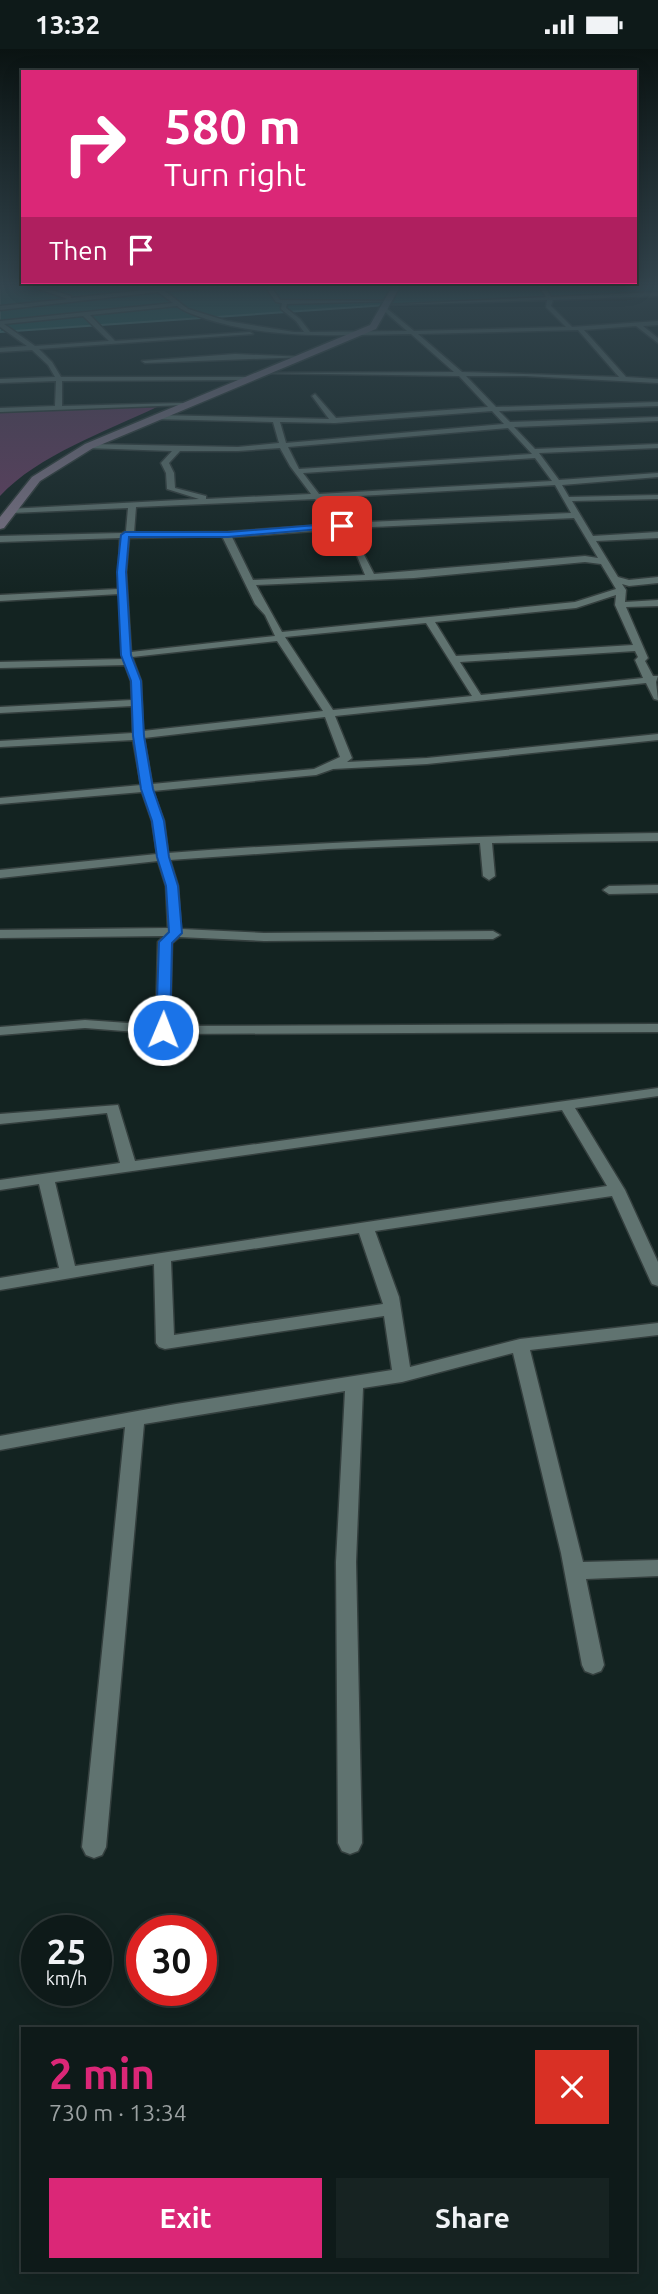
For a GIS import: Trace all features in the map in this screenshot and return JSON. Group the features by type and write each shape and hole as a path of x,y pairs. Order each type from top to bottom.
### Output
{"street":[{"path":"58,408 59,390"},
{"path":"0,525 36,479 89,446 222,390"},
{"path":"476,390 552,474 621,590 621,605 643,658 640,660 654,678 658,697"},
{"path":"163,405 167,396"},
{"path":"315,396 334,421"},
{"path":"155,417 334,421 495,409 658,404"},
{"path":"0,410 182,405"},
{"path":"89,446 177,450 285,447 510,425 658,419"},
{"path":"276,421 278,434 306,487 346,530 371,578"},
{"path":"298,471 658,446"},
{"path":"177,450 165,463 170,473 171,489 209,500"},
{"path":"11,511 658,475"},
{"path":"567,499 658,497"},
{"path":"125,535 130,532 132,506"},
{"path":"0,539 228,535 342,526 576,515"},
{"path":"125,535 122,572 127,658 136,681 138,736 147,789 158,821 163,857 172,886 175,933"},
{"path":"0,801 316,772 346,758 321,700 304,678 280,636 228,535"},
{"path":"590,539 658,535"},
{"path":"251,583 371,578 585,559 604,562"},
{"path":"614,579 629,583 658,580"},
{"path":"0,598 66,596 124,590"},
{"path":"0,665 127,658 280,636 576,605 621,590"},
{"path":"621,605 658,603"},
{"path":"428,619 477,696"},
{"path":"455,659 639,647"},
{"path":"0,744 138,736 654,678"},
{"path":"0,710 138,703"},
{"path":"331,766 427,761 658,737"},
{"path":"0,874 226,850 486,839 658,837"},
{"path":"486,839 489,876"},
{"path":"608,890 658,889"},
{"path":"163,1030 165,942 175,933"},
{"path":"0,934 175,933 264,937 493,935"},
{"path":"0,1031 85,1024 163,1030 658,1028"},
{"path":"0,1185 658,1092"},
{"path":"566,1105 617,1190 658,1280"},
{"path":"0,1119 113,1108 129,1168"},
{"path":"46,1179 69,1275"},
{"path":"0,1284 617,1190"},
{"path":"365,1227 392,1309 402,1375"},
{"path":"162,1258 165,1343 392,1309"},
{"path":"0,1443 135,1418 402,1375 520,1345 658,1329"},
{"path":"520,1345 574,1571 593,1665"},
{"path":"350,1843 346,1562 354,1383"},
{"path":"94,1847 135,1418"},
{"path":"574,1571 658,1568"}],"shaded area":[{"path":"157,407 53,456 16,481 0,496 0,412"}],"route":[{"path":"163,1030 165,942 175,933 172,886 163,857 158,821 147,789 138,736 136,681 126,655 122,572 125,535 228,535 342,526"}]}
